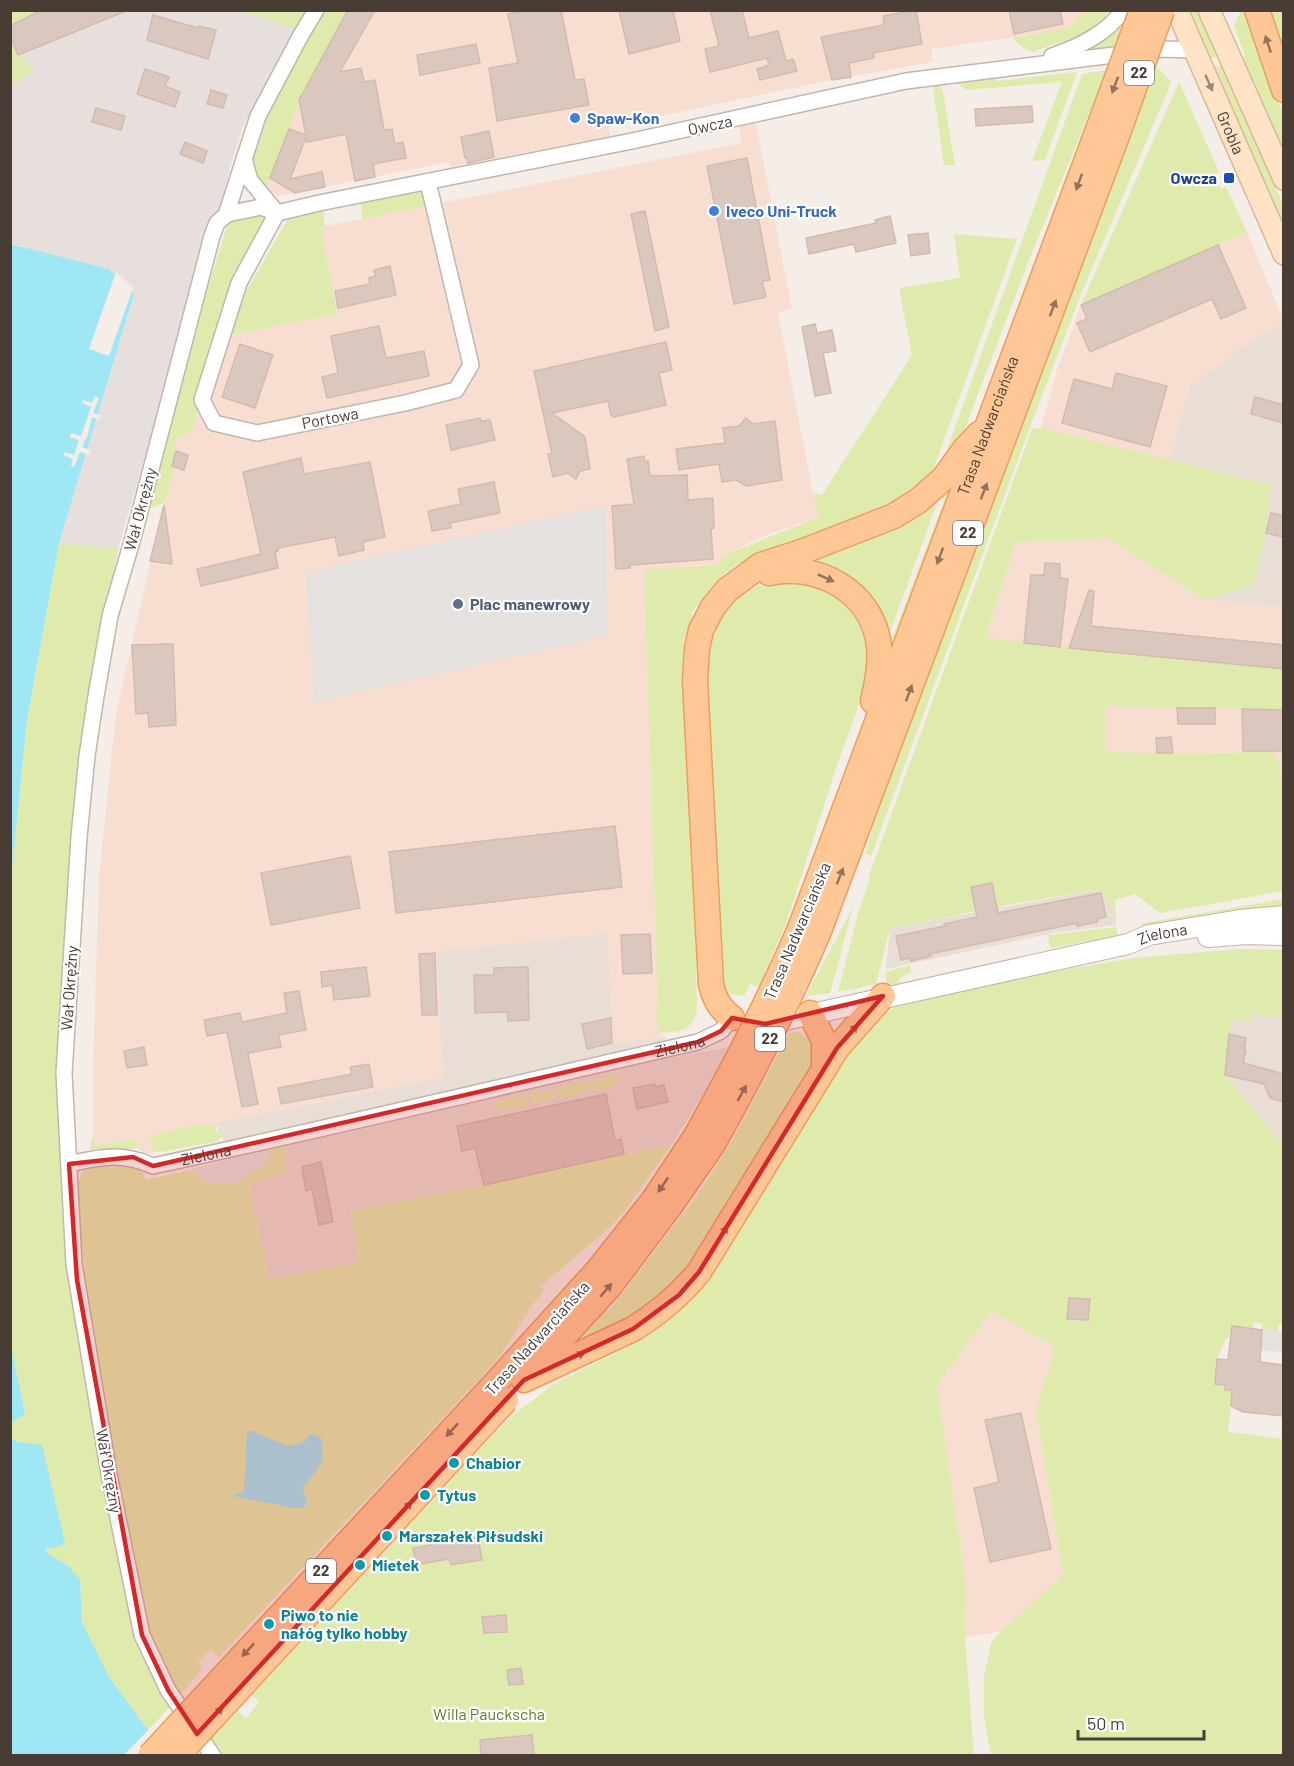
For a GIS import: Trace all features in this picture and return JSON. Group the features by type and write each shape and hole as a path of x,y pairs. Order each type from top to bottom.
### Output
{"main road":[{"name":"Trasa Nadwarciańska","path":"150,1755 499,1394 524,1380 610,1286 670,1206 704,1140 741,1056 778,981 810,928 1108,131 1142,10"},
{"name":"Trasa Nadwarciańska","path":"810,928 857,779 989,423 1108,131 1162,10"},
{"name":"Grobla","path":"1177,10 1284,254"},
{"name":"Grobla","path":"1209,10 1284,180"},
{"path":"1257,10 1281,84"},
{"path":"732,1018 719,1006 711,984 695,670 699,638 708,614 727,590 761,565 894,516 918,501 944,478 964,449 989,423"},
{"path":"748,576 782,570 816,574 848,591 870,617 879,646 879,670 857,779"},
{"path":"524,1380 627,1333 650,1319 680,1295 699,1272 844,1039 884,996"},
{"path":"810,1013 824,1041 824,1069"},
{"name":"Trasa Nadwarciańska","path":"177,1755 499,1394 704,1140"}],"street":[{"name":"Wał Okrężny","path":"213,1755 168,1690 142,1635 109,1474 77,1280 64,1073 69,980 87,756 110,616 217,223 226,215 258,116 316,10"},
{"name":"Owcza","path":"1024,66 1070,50 1097,35 1118,18 1123,10"},
{"name":"Owcza","path":"277,213 326,201 732,121 906,81 1162,49 1194,50"},
{"path":"244,159 250,180 277,213"},
{"name":"Portowa","path":"277,213 239,283 202,400 214,423 257,432 405,403 456,390 471,365 428,182"},
{"path":"226,215 261,207 277,213"},
{"name":"Zielona","path":"69,1164 103,1157 123,1157 133,1158 153,1166 698,1042 721,1030 732,1018 742,1022 765,1024 1128,944 1149,935 1240,920 1284,916"},
{"path":"1128,944 1154,945 1231,935 1284,935"}],"highlighted area":[{"path":"883,996 837,1048 699,1272 679,1295 633,1329 524,1380 197,1734 168,1690 142,1635 77,1280 69,1164 133,1157 153,1166 698,1042 721,1031 732,1018 765,1024"}],"shaded area":[{"path":"11,11 234,11 265,18 294,29 242,129 230,167 217,223 164,391 118,549 59,543 134,294 23,246 11,244"},
{"path":"348,11 1085,11 1071,26 1038,34 932,49 932,62 832,80 609,127 610,136 450,167 449,162 278,196 266,188 304,90"},
{"path":"756,124 792,309 778,312 819,517 769,534 721,556 720,565 644,571 658,1003 655,1009 659,1033 665,1037 612,1043 608,933 437,951 443,1077 215,1123 218,1141 145,1154 137,1148 135,1139 93,1145 99,877 116,713 176,451 175,440 192,431 202,400 230,335 337,314 321,227 741,143 740,126"},
{"path":"1247,232 1283,319 1283,324 1260,334 1189,387 1170,460 1041,428 1057,370 1081,305"},
{"path":"1283,324 1283,607 1205,600 1254,585 1271,485 1170,460 1189,387 1260,334"},
{"name":"Plac manewrowy","path":"606,505 608,635 314,702 306,572"},
{"path":"1106,537 1205,600 1283,607 1283,669 985,639 1016,542 1086,540"},
{"path":"1106,706 1283,710 1283,778 1243,751 1197,754 1105,753"},
{"path":"1095,890 1107,896 1112,906 1116,925 1053,933 886,969 890,928"},
{"path":"608,933 612,1043 665,1037 670,1058 729,1047 706,1090 672,1144 548,1172 351,1211 359,1262 268,1280 249,1184 242,1177 215,1123 443,1077 436,951"},
{"path":"1252,1013 1283,1019 1283,1146 1225,1075 1232,1019 1250,1022"},
{"path":"274,1147 263,1165 234,1183 214,1184 189,1170"},
{"path":"991,1311 1055,1347 1036,1409 1063,1575 1001,1631 965,1638 966,1584 937,1385"},
{"path":"1262,1330 1283,1331 1283,1352 1229,1348 1230,1338 1261,1340"}],"green space":[{"path":"306,10 294,29 265,18 234,11"},
{"path":"1085,10 1108,11 1102,19 1085,32 1033,52 1023,48 1012,38 1071,26"},
{"path":"11,11 42,11 11,26"},
{"path":"320,11 348,11 304,90 266,188 249,162 258,116"},
{"path":"1188,11 1198,11 1218,56 1209,59"},
{"path":"1241,11 1247,11 1283,115 1283,153 1242,58 1245,56 1234,25"},
{"path":"1268,11 1283,11 1283,63"},
{"path":"1128,14 1116,47 1087,50 1087,49"},
{"path":"10,36 18,55 34,71 11,85"},
{"path":"1222,65 1283,204 1283,228 1213,68"},
{"path":"1156,66 1171,81 1167,93 1082,292 871,856 866,854 878,805 1074,275"},
{"path":"1107,70 1029,260 956,452 933,477 946,452 1082,74"},
{"path":"1077,72 1045,160 1032,161 1062,82 965,90 959,84 961,80 997,76 997,81"},
{"path":"932,82 940,86 943,91 955,165 944,165"},
{"path":"1179,82 1219,172 1215,174 1221,189 1226,187 1247,232 1081,305"},
{"path":"427,188 431,205 363,219 360,198"},
{"path":"323,208 325,226 321,227 337,314 230,335 246,292 292,212"},
{"path":"252,211 277,213 239,283 192,431 175,440 176,451 172,465 174,466 165,501 143,511 177,384 228,223"},
{"path":"954,234 1017,239 933,470 924,481 903,497 832,528 736,565 717,580 692,612 685,640 682,674 697,1010 695,1018 688,1027 678,1031 659,1033 655,1009 658,1003 644,570 720,565 721,556 819,517 813,493 822,495 912,355 899,288 960,278"},
{"path":"1041,428 1271,485 1264,539 1254,585 1205,600 1106,537 1086,540 1016,542 985,638 1283,669 1283,710 1106,706 1105,752 1197,754 1272,751 1281,766 1280,777 1283,778 1283,891 1160,913 1135,894 1115,900 1116,925 1108,899 1095,890 890,928 876,984 838,992 858,913 870,879 868,878 1032,429"},
{"path":"958,473 888,661 888,650 944,500 940,493"},
{"path":"933,499 936,506 889,635 797,562"},
{"path":"59,543 118,549 86,727 75,814 59,1022 57,1106 77,1280 85,1269 75,1196 81,1174 88,1167 109,1160 141,1168 146,1180 192,1170 214,1184 234,1183 263,1165 274,1147 285,1145 286,1172 249,1184 269,1280 359,1262 351,1211 548,1172 672,1144 624,1212 540,1287 544,1290 495,1362 219,1657 211,1649 198,1662 202,1669 148,1730 109,1677 82,1622 80,1579 68,1566 45,1553 45,1549 57,1547 18,1442 11,1439 11,1423 25,1414 10,1346 11,879 27,720"},
{"path":"797,580 832,592 853,610 866,633 866,672 863,694 836,768 787,921 759,987 750,984 744,996 725,993 723,988 705,672 713,628 730,602 757,586"},
{"path":"1283,899 1283,910 1140,933 1139,928 1143,923"},
{"path":"853,907 830,993 806,996"},
{"path":"1116,927 1118,936 1050,948 1048,935"},
{"name":"Willa Pauckscha","path":"1238,949 1283,950 1283,1019 1253,1013 1250,1022 1232,1019 1225,1075 1283,1146 1283,1323 1279,1323 1278,1331 1262,1330 1262,1323 1255,1322 1253,1329 1232,1326 1230,1338 1226,1338 1217,1359 1215,1384 1225,1385 1225,1390 1232,1390 1228,1432 1283,1439 1283,1755 991,1755 984,1717 984,1677 991,1643 1001,1631 1063,1575 1036,1409 1055,1347 991,1311 937,1385 966,1584 965,1638 974,1755 195,1756 238,1711 246,1719 259,1702 252,1695 492,1436 517,1412 553,1385 646,1337 681,1310 712,1274 852,1046 872,1021 896,1007 1012,978 1134,958","holes":["1069,1298 1089,1299 1088,1319 1067,1319"]},
{"path":"911,965 911,972 899,979 899,984 886,986 886,972"},
{"path":"799,1032 817,1045 817,1058 700,1254 655,1304 587,1342 584,1337 605,1310 609,1311 699,1193 731,1143 789,1033"},
{"path":"615,1075 618,1085 592,1091 590,1081"},
{"path":"587,1081 589,1092 559,1098 557,1088"},
{"path":"554,1089 556,1098 532,1104 530,1094"},
{"path":"527,1096 529,1104 498,1111 496,1102"},
{"path":"214,1124 216,1131 222,1132 218,1141 160,1152 152,1149 150,1136 195,1125"},
{"path":"93,1136 94,1145 136,1139 137,1148 99,1152 89,1149"}],"water":[{"path":"11,244 109,269 134,294 59,543 27,720 11,879"},
{"path":"11,1346 25,1414 10,1423"},
{"path":"255,1431 287,1446 302,1443 311,1434 321,1437 322,1459 317,1470 303,1487 307,1502 304,1507 294,1508 233,1496 244,1491 247,1433"},
{"path":"11,1439 42,1445 65,1543 45,1549 45,1552 68,1566 80,1579 82,1622 109,1677 148,1730 170,1755 11,1756"}],"pier":[{"path":"116,272 133,288 109,356 89,349"},
{"path":"95,396 99,398 93,413 101,416 99,420 92,417 82,447 90,450 89,455 80,452 74,467 71,466 73,459 63,455 65,452 74,455 79,440 70,437 71,433 81,436 91,407 82,403 83,400 92,403"},
{"path":"150,1728 173,1756 124,1755"}],"building":[{"path":"42,10 126,11 18,55 10,36 10,26"},
{"path":"348,10 375,10 340,72 361,68 364,82 375,80 384,130 392,129 395,144 403,142 406,158 373,164 375,177 355,181 346,134 307,142 306,137 290,179 322,172 325,187 295,193 270,178 289,129 306,135 299,100"},
{"path":"530,10 561,10 575,80 584,79 589,105 497,121 489,68 518,63 508,14"},
{"path":"619,10 673,10 680,41 629,54"},
{"path":"710,10 742,10 749,38 778,31 786,61 793,59 797,71 760,80 757,69 769,65 767,58 710,72 705,49 719,46"},
{"path":"916,10 922,44 873,53 874,58 849,63 851,77 832,80 821,37 884,25 883,16"},
{"path":"1009,10 1060,10 1063,24 1014,34"},
{"path":"153,15 198,28 199,26 216,30 208,59 147,40"},
{"path":"476,44 480,63 420,75 417,55"},
{"path":"145,69 169,77 165,86 180,92 175,107 137,94"},
{"path":"211,90 227,95 223,108 207,104"},
{"path":"1032,106 1033,122 976,126 975,109"},
{"path":"96,108 125,116 121,130 92,122"},
{"path":"489,131 494,157 468,163 461,137"},
{"path":"185,142 207,151 203,163 180,154"},
{"path":"747,158 770,280 762,281 766,297 734,304 707,166"},
{"path":"645,211 669,327 655,331 631,214"},
{"path":"890,216 896,243 856,252 854,244 809,254 806,238 876,223 875,220"},
{"path":"928,233 930,253 911,256 908,235"},
{"path":"1218,245 1246,308 1221,319 1212,299 1090,352 1077,323 1087,319 1081,305"},
{"path":"390,266 396,295 338,308 335,291 370,284 369,278 376,276 374,270"},
{"path":"815,324 817,333 832,330 836,351 823,353 831,393 815,396 802,327"},
{"path":"379,326 386,358 424,351 429,376 327,398 322,377 338,373 331,336"},
{"path":"666,342 672,370 659,373 666,405 614,417 611,415 608,401 552,413 585,437 590,469 580,471 576,479 567,473 553,477 548,454 552,454 534,371"},
{"path":"240,344 273,355 255,408 222,397"},
{"path":"1116,373 1167,386 1150,447 1062,423 1074,379 1112,389"},
{"path":"1255,397 1284,405 1284,423 1251,414"},
{"path":"480,418 481,421 490,420 495,440 451,450 446,425"},
{"path":"746,418 753,424 775,421 782,480 747,486 736,480 722,482 719,464 679,470 676,449 725,443 723,428 739,426"},
{"path":"176,451 188,455 184,470 172,466"},
{"path":"644,456 645,462 648,461 650,476 687,475 688,500 713,498 714,528 711,529 713,559 630,565 630,568 616,569 612,506 634,504 627,459"},
{"path":"301,458 304,474 370,462 385,537 363,542 364,550 339,556 335,537 278,548 275,552 278,568 201,586 197,569 261,554 243,472"},
{"path":"494,482 500,513 450,523 451,528 432,531 428,511 461,504 458,489"},
{"path":"164,505 170,548 172,564 150,561"},
{"path":"1271,513 1284,516 1284,537 1266,533"},
{"path":"1045,563 1060,564 1060,578 1068,579 1060,647 1024,643 1031,575 1044,575"},
{"path":"1089,590 1094,591 1091,626 1284,645 1284,669 1069,648"},
{"path":"173,644 176,725 149,727 148,713 136,714 132,645"},
{"path":"1177,708 1215,708 1215,724 1178,724"},
{"path":"1242,709 1284,710 1284,751 1243,751"},
{"path":"1171,737 1173,753 1157,753 1156,738"},
{"path":"615,826 622,887 396,913 389,852"},
{"path":"350,856 360,908 271,925 261,873"},
{"path":"992,883 998,913 1101,893 1106,917 1097,919 1097,922 1077,926 1077,923 930,954 931,956 911,961 910,958 901,960 896,936 977,917 971,887"},
{"path":"650,934 652,973 623,974 621,935"},
{"path":"435,953 437,1015 422,1015 419,954"},
{"path":"366,967 370,996 334,1000 332,985 322,987 321,972"},
{"path":"528,967 529,1020 508,1021 507,1012 475,1013 474,975 494,975 494,968"},
{"path":"299,991 306,1030 279,1035 281,1047 248,1053 258,1104 242,1107 227,1032 207,1036 204,1020 240,1013 242,1022 287,1013 284,993"},
{"path":"611,1018 612,1043 587,1049 582,1024"},
{"path":"1229,1034 1246,1038 1243,1063 1284,1074 1284,1102 1270,1098 1264,1084 1225,1075"},
{"path":"144,1047 147,1065 127,1068 124,1051"},
{"path":"369,1064 373,1087 281,1104 278,1088 352,1074 350,1067"},
{"path":"655,1084 656,1087 664,1085 668,1102 637,1109 633,1088"},
{"path":"606,1094 615,1141 621,1139 624,1154 484,1185 475,1148 462,1151 457,1126"},
{"path":"321,1162 333,1222 319,1225 312,1189 306,1191 302,1167"},
{"path":"1069,1298 1090,1299 1088,1320 1067,1319"},
{"path":"1232,1326 1262,1330 1260,1362 1284,1365 1284,1416 1243,1412 1231,1406 1232,1390 1225,1390 1225,1385 1215,1384 1217,1359 1228,1360"},
{"path":"1021,1413 1051,1549 990,1562 974,1488 999,1482 985,1420"},
{"path":"478,1537 482,1560 451,1565 449,1559 416,1565 413,1548"},
{"path":"506,1615 507,1632 484,1633 482,1617"},
{"path":"521,1668 523,1684 509,1685 507,1670"},
{"path":"532,1735 534,1755 481,1755 480,1740"}],"place":[{"name":"Spaw-Kon","path":"575,118"},
{"name":"Owcza","path":"1229,178"},
{"name":"Iveco Uni-Truck","path":"714,211"},
{"name":"Plac manewrowy","path":"458,604"},
{"name":"Chabior","path":"454,1463"},
{"name":"Tytus","path":"425,1495"},
{"name":"Marszałek Piłsudski","path":"387,1536"},
{"name":"Mietek","path":"360,1565"},
{"name":"Piwo to nie nałóg tylko hobby","path":"269,1624"}]}
